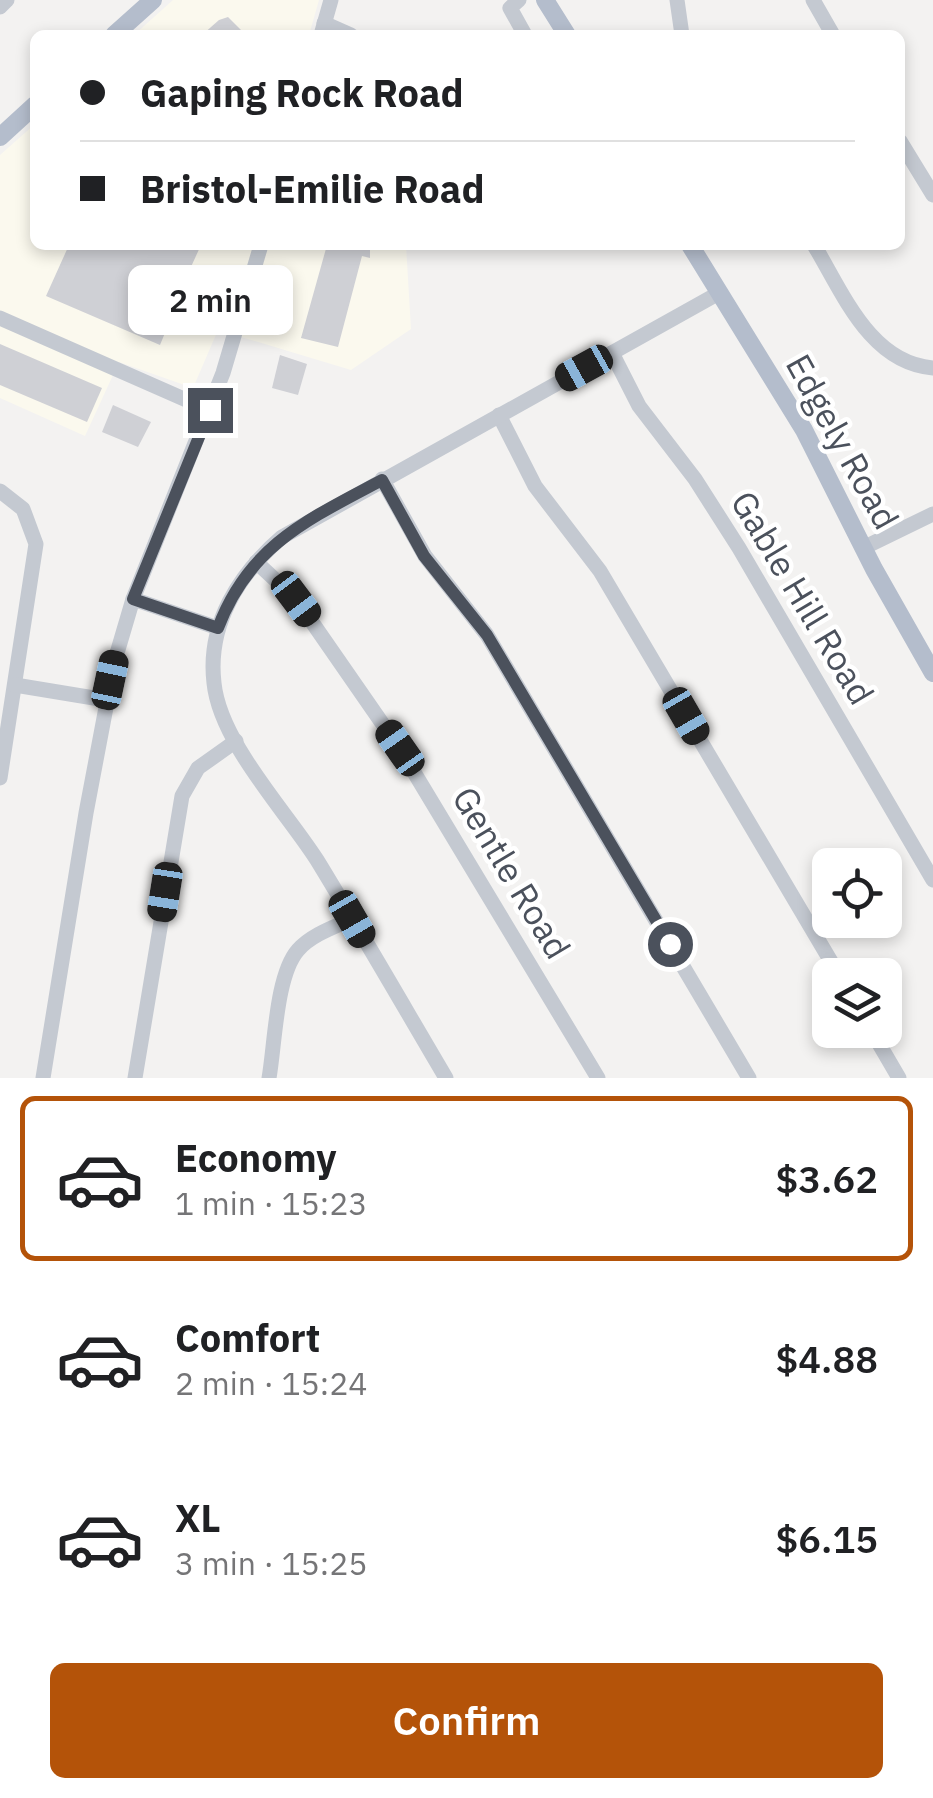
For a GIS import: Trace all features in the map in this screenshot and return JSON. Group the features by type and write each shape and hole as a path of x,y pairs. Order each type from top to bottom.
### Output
{"main road":[{"path":"120,30 153,0"},
{"path":"553,3 565,30"},
{"path":"0,136 30,109"},
{"name":"Edgely Road","path":"693,250 804,430 863,548 933,673"}],"street":[{"path":"0,6 7,0"},
{"path":"322,29 330,0"},
{"path":"519,0 510,8 522,30"},
{"path":"677,0 681,30"},
{"path":"813,0 830,30"},
{"path":"905,149 933,196"},
{"path":"43,1078 106,700 133,599 210,410 261,250"},
{"path":"817,250 876,343 898,359 933,368"},
{"path":"446,1078 315,858 236,741 220,710 213,659 218,628 228,601 256,562 307,520 719,293"},
{"path":"0,318 210,410"},
{"name":"Gable Hill Road","path":"612,353 650,424 683,463 739,548 933,880"},
{"path":"500,415 535,486 600,571 829,958"},
{"path":"382,480 424,556 487,635 750,1078"},
{"path":"0,491 23,509 36,544 0,778"},
{"path":"863,548 933,514"},
{"name":"Gentle Road","path":"256,562 296,599 400,748 598,1078"},
{"path":"133,599 218,628"},
{"path":"15,685 106,700"},
{"path":"135,1078 182,796 198,768 236,741"},
{"path":"269,1078 283,989 296,952 320,934 352,919"},
{"path":"882,1048 899,1078"}],"shaded area":[{"path":"173,0 319,0 310,30 140,30"},
{"path":"30,128 30,250 406,250 411,329 351,370 218,330 193,388 119,362 85,436 0,398 0,155"}],"building":[{"path":"228,17 241,30 208,30"},
{"path":"67,250 199,250 190,269 209,277 198,301 181,294 160,345 46,296"},
{"path":"326,250 370,250 370,258 362,256 338,347 301,338"},
{"path":"0,344 102,388 87,422 0,385"},
{"path":"280,355 307,364 298,395 272,388"},
{"path":"113,405 151,422 138,447 102,432"}],"route":[{"path":"210,410 133,599 218,628 239,583 265,552 307,520 382,480 424,556 487,635 670,944"}]}
